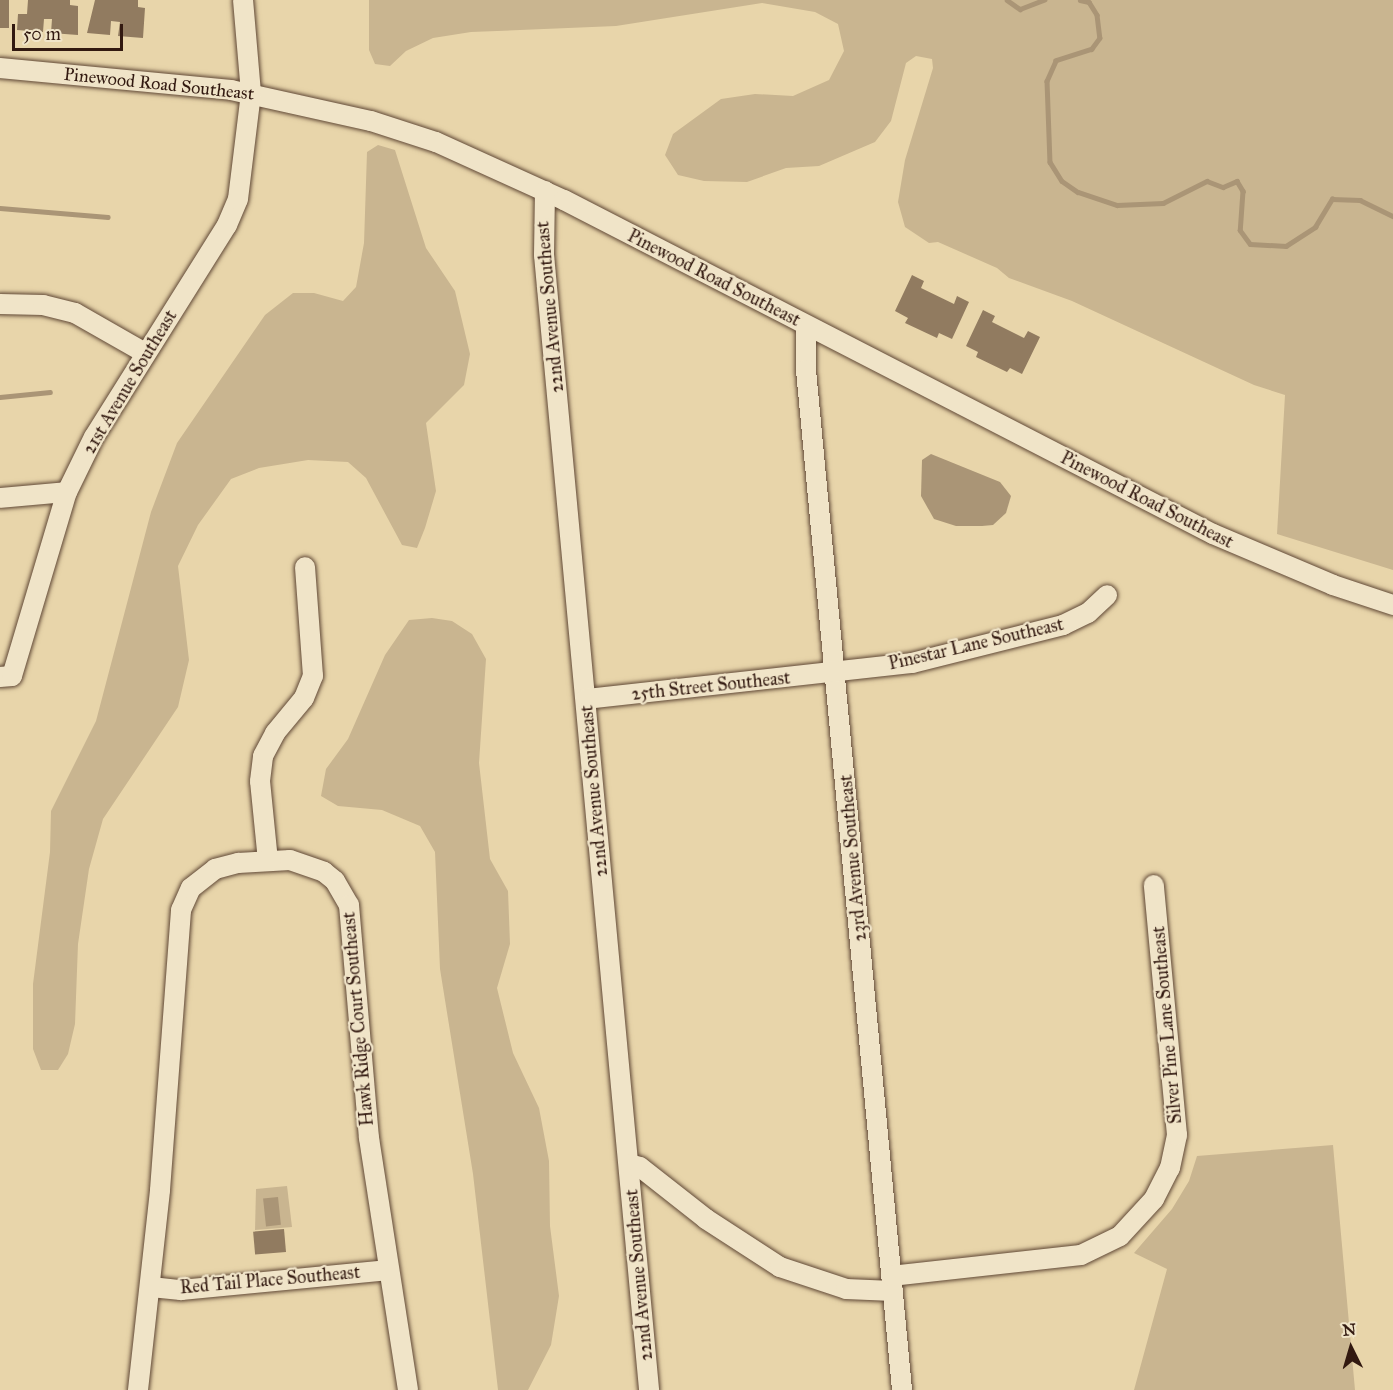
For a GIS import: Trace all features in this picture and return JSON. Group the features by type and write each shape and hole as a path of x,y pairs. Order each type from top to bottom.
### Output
{"street":[{"name":"21st Avenue Southeast","path":"6,677 67,492 94,437 233,212 242,185 251,93 243,0"},
{"name":"Pinewood Road Southeast","path":"0,68 176,82 251,93 404,131 463,153 545,191 1213,534 1300,572 1393,605"},
{"name":"22nd Avenue Southeast","path":"545,191 544,255 649,1390"},
{"path":"0,304 43,305 75,313 145,353"},
{"name":"23rd Avenue Southeast","path":"806,326 806,363 902,1390"},
{"path":"0,498 67,492"},
{"path":"268,861 260,781 263,756 275,733 304,698 313,676 305,567"},
{"name":"Pinestar Lane Southeast","path":"836,671 912,663 1063,625 1088,613 1107,595"},
{"name":"25th Street Southeast","path":"586,699 836,671"},
{"name":"Hawk Ridge Court Southeast","path":"138,1390 151,1287 180,910 200,877 226,864 290,860 313,865 335,881 349,905 365,1100 408,1390"},
{"name":"Silver Pine Lane Southeast","path":"628,1164 640,1167 706,1219 780,1267 836,1287 892,1283 1081,1255 1120,1236 1154,1199 1174,1153 1176,1124 1154,885"},
{"name":"Red Tail Place Southeast","path":"151,1287 181,1290 389,1270"}],"shaded area":[{"path":"369,0 1393,0 1393,570 1277,534 1285,395 1254,385 1072,301 1009,278 997,268 938,242 929,243 905,227 898,202 905,160 933,68 932,59 916,56 906,63 891,121 875,142 819,166 786,168 747,182 704,181 678,175 665,155 673,134 721,99 755,94 793,96 829,80 844,51 838,24 815,12 762,3 616,26 471,32 433,38 406,51 390,66 375,64 369,50"},
{"path":"378,145 395,150 426,248 455,291 470,354 464,385 426,423 436,491 425,528 417,548 402,545 366,478 348,462 308,460 259,468 231,479 198,525 178,566 189,660 178,707 103,819 89,869 78,944 75,1024 68,1054 58,1070 41,1070 33,1049 33,984 50,852 51,811 96,721 151,512 177,443 265,315 293,293 314,293 343,301 356,287 364,243 367,152"},
{"path":"931,454 1000,482 1011,496 1006,513 993,525 982,526 956,526 934,519 921,496 922,460"},
{"path":"432,618 452,621 472,634 486,659 479,763 490,859 508,891 510,944 497,988 513,1053 539,1108 549,1161 550,1226 559,1296 551,1345 528,1390 498,1390 473,1174 440,969 435,852 420,826 382,810 338,806 321,796 326,769 348,739 385,655 409,620"},
{"path":"1333,1145 1355,1390 1134,1390 1167,1269 1134,1253 1172,1209 1189,1181 1197,1156"},
{"path":"287,1186 292,1227 255,1230 256,1189"},
{"path":"278,1197 281,1225 266,1226 263,1199"}],"building":[{"path":"0,0 9,0 9,28 0,28"},
{"path":"28,0 70,0 70,5 78,6 78,35 51,33 52,19 44,19 43,32 17,30 18,14 27,14"},
{"path":"95,0 138,0 138,7 145,8 143,38 118,36 120,22 111,21 110,35 87,33"},
{"path":"912,275 924,281 921,288 954,304 957,296 969,302 952,339 939,333 937,338 905,323 908,318 895,311"},
{"path":"983,310 995,316 992,322 1024,338 1028,331 1040,337 1022,374 1010,368 1007,372 976,357 978,352 966,346"},
{"path":"284,1229 286,1252 255,1255 253,1232"}],"waterway":[{"path":"1007,0 1020,9 1044,0"},
{"path":"1080,0 1089,2 1097,15 1100,38 1092,49 1056,61 1047,81 1050,162 1062,181 1078,192 1117,205 1163,203 1207,181 1223,187 1237,181 1243,191 1240,230 1250,244 1286,246 1315,227 1332,199 1360,200 1393,216"},
{"path":"0,208 108,217"},
{"path":"0,397 50,392"}]}
